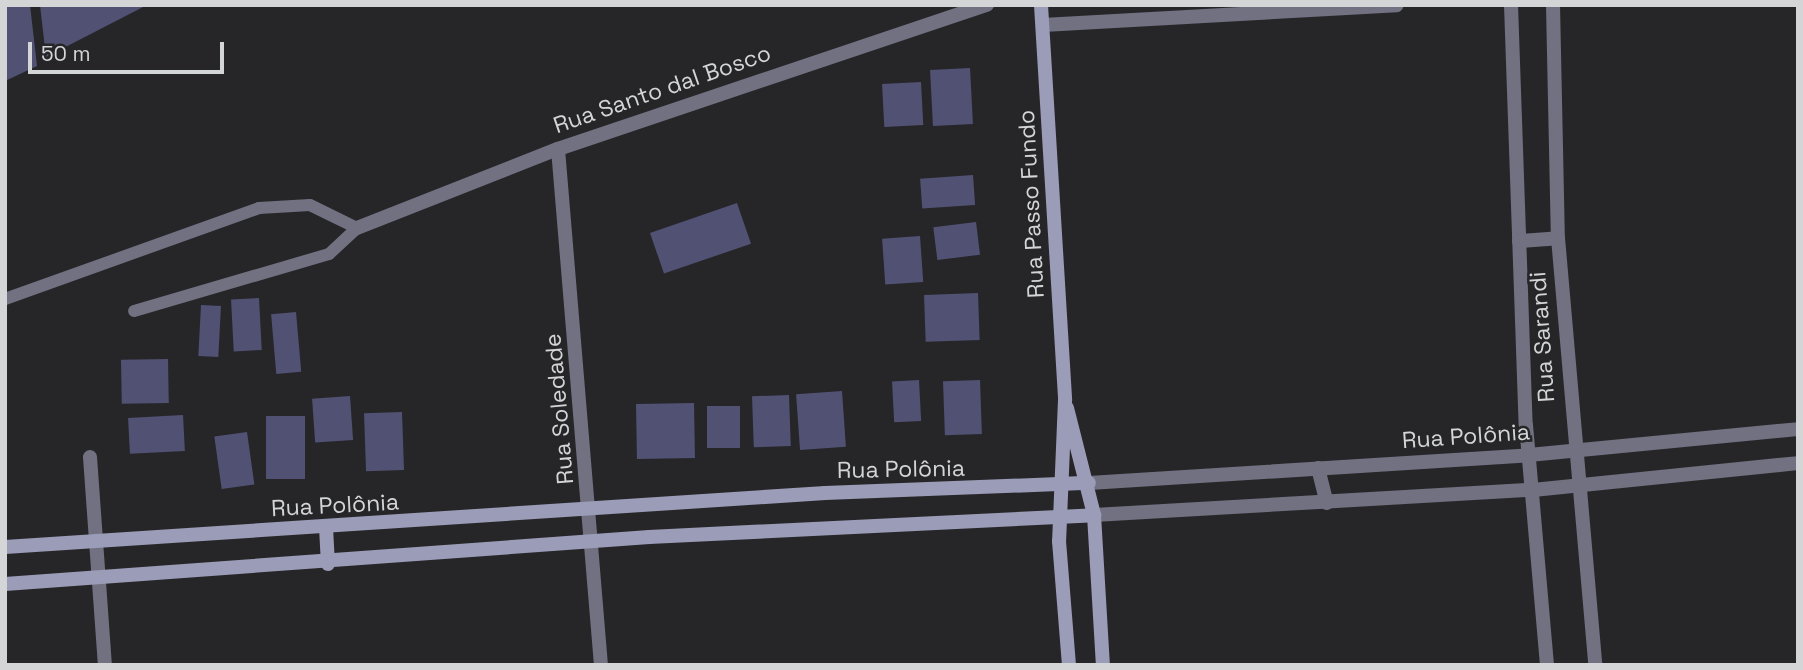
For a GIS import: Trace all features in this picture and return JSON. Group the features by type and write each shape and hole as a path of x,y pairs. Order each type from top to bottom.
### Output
{"main road":[{"name":"Rua Passo Fundo","path":"1041,5 1065,400 1059,519 1069,665"},
{"name":"Rua Passo Fundo","path":"1065,400 1090,483 1103,665"},
{"name":"Rua Polônia","path":"5,547 591,507 1059,487 1090,483"},
{"path":"5,584 328,565 594,544 1059,519 1094,514"},
{"path":"326,527 328,565"}],"street":[{"name":"Rua Santo dal Bosco","path":"357,228 558,149 987,5"},
{"path":"1043,25 1241,10 1396,5"},
{"name":"Rua Sarandi","path":"1511,5 1529,456 1547,665"},
{"name":"Rua Sarandi","path":"1553,5 1558,238 1574,452 1595,665"},
{"name":"Rua Soledade","path":"558,149 591,507 601,665"},
{"path":"1519,241 1558,238"},
{"name":"Rua Polônia","path":"1090,483 1529,456 1798,429"},
{"path":"90,457 94,542 105,665"},
{"path":"1094,514 1533,490 1798,463"},
{"path":"1318,468 1326,503"}],"lane":[{"path":"5,299 259,208 310,205 357,228 329,254 134,311"}],"building":[{"path":"5,5 30,5 37,66 5,81"},
{"path":"40,5 147,5 46,57"},
{"path":"970,68 973,124 933,126 930,70"},
{"path":"921,82 923,125 884,127 882,84"},
{"path":"973,175 975,205 922,209 920,179"},
{"path":"737,203 751,244 664,274 650,233"},
{"path":"976,222 980,255 937,260 933,227"},
{"path":"920,236 923,282 885,285 882,239"},
{"path":"978,293 980,340 926,342 924,295"},
{"path":"259,298 262,350 234,351 231,299"},
{"path":"201,305 221,306 218,357 198,356"},
{"path":"296,312 301,372 276,374 271,314"},
{"path":"168,359 169,403 122,404 121,360"},
{"path":"919,380 921,421 894,422 892,381"},
{"path":"980,380 982,434 945,435 943,381"},
{"path":"842,391 846,447 800,450 796,394"},
{"path":"789,395 791,446 754,447 752,396"},
{"path":"350,396 353,440 315,443 312,399"},
{"path":"694,403 695,458 637,459 636,404"},
{"path":"707,406 740,406 740,448 707,448"},
{"path":"402,412 404,470 366,471 364,413"},
{"path":"183,415 185,451 130,454 128,418"},
{"path":"266,416 305,416 305,479 266,479"},
{"path":"247,432 254,484 222,489 214,437"}]}
